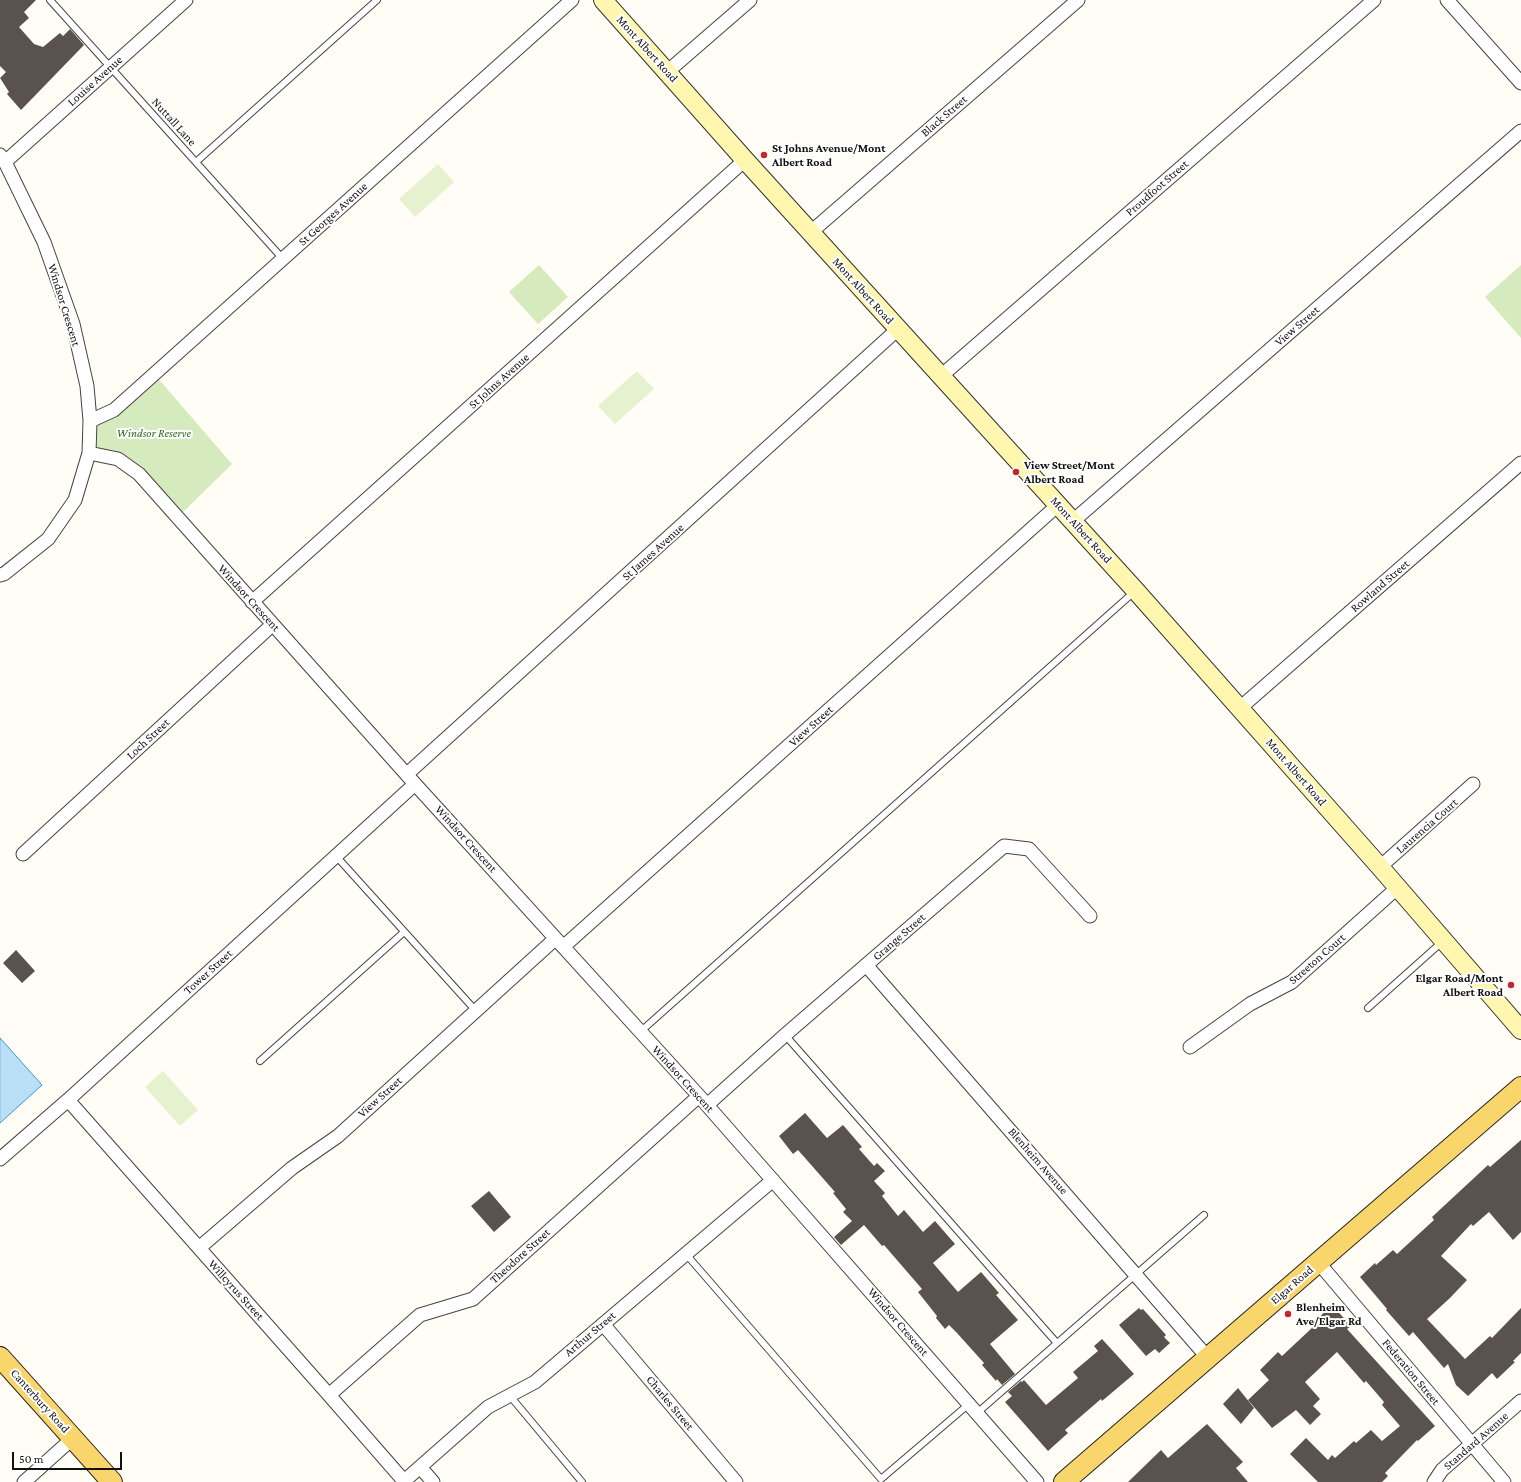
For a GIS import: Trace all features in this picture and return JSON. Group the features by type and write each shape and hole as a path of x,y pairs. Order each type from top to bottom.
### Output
{"main road":[{"name":"Mont Albert Road","path":"603,0 898,330 1136,591 1380,867 1521,1030"},
{"name":"Elgar Road","path":"1064,1482 1521,1087"},
{"name":"Canterbury Road","path":"0,1356 112,1482"}],"street":[{"name":"Louise Avenue","path":"2,158 110,67 186,0"},
{"name":"St Georges Avenue","path":"90,422 114,410 572,0"},
{"path":"667,72 750,0"},
{"name":"Black Street","path":"811,232 1078,0"},
{"name":"Proudfoot Street","path":"941,376 1374,0"},
{"path":"1447,0 1521,84"},
{"name":"View Street","path":"1073,521 1521,131"},
{"name":"Windsor Crescent","path":"2,158 44,242 73,324 87,386 90,422 89,453 118,459 138,474 272,625 703,1101 1037,1482"},
{"name":"St Johns Avenue","path":"252,602 745,160"},
{"name":"St James Avenue","path":"411,779 898,330"},
{"path":"0,575 4,574 48,539 75,500 89,453"},
{"name":"Rowland Street","path":"1240,708 1521,463"},
{"name":"View Street","path":"199,1248 292,1168 338,1136 476,1011 559,943 1058,505"},
{"name":"Loch Street","path":"23,854 272,625"},
{"name":"Tower Street","path":"0,1159 68,1100 336,856 411,779"},
{"name":"Laurencia Court","path":"1380,867 1474,784"},
{"name":"Grange Street","path":"703,1101 785,1035 1004,846 1029,849 1090,916"},
{"name":"Streeton Court","path":"1190,1047 1250,1004 1292,982 1397,888"},
{"name":"Blenheim Avenue","path":"866,965 1208,1358"},
{"name":"Willcyrus Street","path":"68,1100 404,1482"},
{"name":"Theodore Street","path":"329,1395 420,1315 473,1299 703,1101"},
{"name":"Arthur Street","path":"404,1482 488,1407 535,1382 685,1253 773,1180"},
{"name":"Federation Street","path":"1318,1262 1504,1482"},
{"name":"Charles Street","path":"603,1324 736,1482"},
{"name":"Standard Avenue","path":"1434,1482 1442,1470 1521,1401"},
{"path":"24,1482 73,1438"},
{"path":"420,1467 433,1482"}],"lane":[{"name":"Nuttall Lane","path":"50,0 283,259"},
{"path":"196,162 377,0"},
{"path":"640,1032 1136,591"},
{"path":"336,856 476,1011"},
{"path":"260,1061 404,932"},
{"path":"1368,1008 1443,940"},
{"path":"785,1035 1056,1342"},
{"path":"685,1253 881,1479 1056,1342 1137,1275 1204,1215"},
{"path":"510,1396 582,1482"}],"green space":[{"path":"438,164 454,182 415,217 399,199"},
{"path":"539,265 568,297 538,324 509,292"},
{"path":"1521,265 1521,338 1485,297"},
{"path":"637,371 654,389 615,424 598,406"},
{"name":"Windsor Reserve","path":"156,376 232,464 180,515 143,474 92,450 94,423"},
{"path":"163,1071 198,1110 180,1126 145,1087"}],"water":[{"path":"0,1038 42,1085 0,1123"}],"building":[{"path":"0,0 36,0 24,12 29,18 19,27 34,44 43,47 60,33 63,36 70,29 84,45 21,110 7,94 9,92 0,78 6,72 0,66"},
{"path":"16,950 35,971 22,983 3,963"},
{"path":"805,1113 827,1138 843,1125 862,1147 859,1149 874,1166 877,1163 885,1171 874,1181 885,1193 882,1196 898,1216 904,1210 923,1232 935,1221 955,1244 933,1263 958,1292 981,1272 999,1293 996,1295 1018,1320 990,1344 1015,1374 1002,1385 997,1379 996,1381 982,1365 984,1363 949,1325 945,1329 936,1318 937,1316 918,1292 922,1289 884,1245 882,1246 864,1225 841,1245 834,1237 852,1221 843,1212 846,1209 833,1193 835,1192 798,1150 793,1154 779,1136"},
{"path":"1521,1140 1521,1232 1513,1240 1489,1212 1473,1226 1471,1224 1441,1256 1467,1280 1427,1319 1465,1359 1490,1336 1492,1338 1521,1308 1521,1353 1513,1361 1515,1362 1497,1379 1492,1373 1468,1396 1456,1385 1448,1364 1444,1368 1413,1332 1409,1336 1360,1277 1375,1263 1376,1265 1393,1250 1397,1254 1434,1220 1432,1217 1488,1165 1490,1167"},
{"path":"489,1191 511,1217 494,1232 471,1206"},
{"path":"1332,1305 1351,1326 1347,1329 1435,1426 1418,1441 1417,1440 1385,1473 1388,1476 1382,1482 1318,1482 1290,1454 1306,1438 1328,1460 1332,1455 1335,1458 1354,1441 1356,1443 1371,1430 1382,1441 1400,1426 1382,1405 1384,1402 1366,1381 1364,1383 1337,1352 1305,1382 1320,1399 1313,1406 1321,1414 1310,1425 1296,1410 1272,1428 1248,1400 1269,1380 1260,1370 1278,1352 1282,1356 1313,1327 1311,1325"},
{"path":"1139,1308 1141,1310 1143,1309 1166,1335 1164,1337 1170,1343 1159,1353 1155,1349 1146,1356 1119,1325"},
{"path":"1102,1339 1134,1374 1102,1401 1101,1399 1065,1430 1068,1433 1048,1451 1005,1402 1012,1396 1008,1392 1024,1380 1046,1405 1078,1378 1073,1372 1098,1351 1094,1346"},
{"path":"1238,1388 1254,1408 1241,1424 1223,1404"},
{"path":"1207,1424 1243,1462 1236,1468 1248,1482 1128,1482 1161,1450 1168,1458"}],"place":[{"name":"St Johns Avenue/Mont Albert Road","path":"764,155"},
{"name":"View Street/Mont Albert Road","path":"1016,472"},
{"name":"Elgar Road/Mont Albert Road","path":"1511,985"},
{"name":"Blenheim Ave/Elgar Rd","path":"1288,1314"}]}
